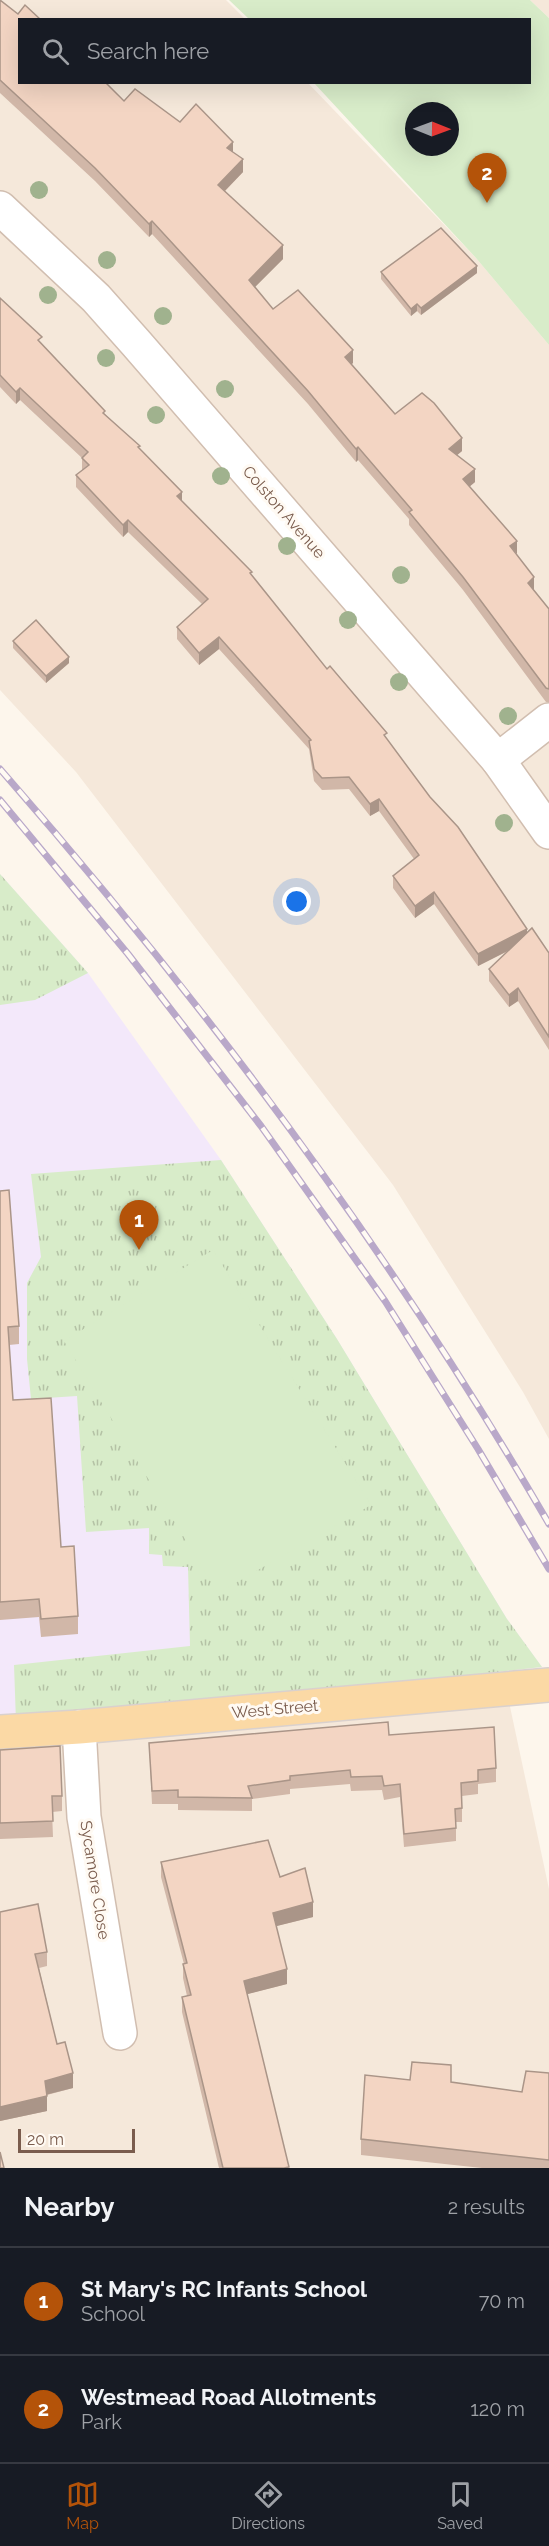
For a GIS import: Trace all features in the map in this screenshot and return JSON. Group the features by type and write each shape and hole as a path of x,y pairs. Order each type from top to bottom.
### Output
{"main road":[{"name":"West Street","path":"0,1732 549,1685"}],"street":[{"name":"Colston Avenue","path":"0,208 96,298 284,511 498,760 549,832"},
{"path":"498,760 549,720"},
{"name":"Sycamore Close","path":"78,1727 84,1817 120,2033"}],"shaded area":[{"path":"0,0 226,0 244,18 18,18 18,84 309,84 476,258 549,345 549,1439 523,1392 393,1185 76,772 0,690"},
{"path":"530,0 549,0 549,18"},
{"path":"0,874 88,973 221,1160 337,1339 507,1619 542,1667 0,1723"},
{"path":"509,1702 549,1889 549,2168 0,2168 0,1742"}],"green space":[{"path":"229,0 530,0 549,18 549,345 476,258 315,84 531,84 531,18 248,18"},
{"path":"0,874 88,973 35,1000 0,1005"},
{"path":"221,1160 337,1339 507,1619 542,1667 83,1718 16,1722 14,1665 190,1646 188,1567 163,1566 162,1555 149,1554 149,1528 86,1532 77,1396 31,1399 27,1359 27,1283 41,1257 31,1174"},
{"path":"213,1250 371,1505 218,1593 64,1341"}],"building":[{"path":"0,0 18,14 25,5 39,18 18,18 18,84 107,84 124,101 135,89 180,122 196,104 233,142 227,148 243,159 218,185 283,245 249,280 273,309 298,290 353,350 345,357 395,414 422,393 434,403 462,438 449,449 475,469 463,479 517,541 510,546 534,577 528,583 549,609 549,689 463,577 409,512 412,510 358,447 356,449 308,391 152,221 149,224 95,168 0,80"},
{"path":"441,228 477,266 421,308 417,304 411,309 381,272"},
{"path":"0,298 42,337 38,340 105,411 103,413 140,446 138,447 182,492 177,496 252,572 250,573 327,669 330,666 387,733 384,735 430,797 458,827 527,929 478,954 434,892 415,906 393,876 419,855 379,799 370,804 349,777 322,778 314,769 309,741 311,740 219,637 199,653 177,627 208,599 128,520 123,525 76,475 89,465 82,458 88,452 20,388 16,392 0,375"},
{"path":"36,620 69,657 46,676 13,641"},
{"path":"532,928 549,953 549,1037 518,988 509,995 489,969"},
{"path":"9,1190 19,1326 8,1327 13,1400 51,1398 61,1547 74,1546 78,1616 41,1619 39,1599 0,1602 0,1191"},
{"path":"388,1722 389,1735 494,1727 496,1768 478,1770 478,1781 461,1783 462,1808 455,1809 456,1828 404,1834 400,1784 384,1786 382,1776 351,1777 350,1770 290,1776 290,1780 248,1786 252,1798 178,1797 178,1790 152,1791 149,1743"},
{"path":"60,1746 62,1796 52,1796 53,1821 0,1823 0,1750"},
{"path":"268,1840 280,1877 305,1868 313,1902 273,1913 287,1969 244,1981 289,2167 223,2168 182,1997 191,1995 183,1964 187,1963 161,1862"},
{"path":"38,1904 47,1952 35,1954 57,2044 65,2042 73,2073 45,2081 47,2096 0,2107 0,1912"},
{"path":"412,2062 451,2065 451,2082 522,2092 526,2071 549,2073 549,2160 361,2139 365,2075 410,2080"},
{"path":"0,2152 4,2168 0,2168"}],"railway":[{"path":"0,769 150,948 293,1133 361,1228 426,1325 549,1524"},
{"path":"0,800 128,954 261,1126 385,1301 478,1449 549,1569"}],"place":[{"name":"Westmead Road Allotments","path":"487,203"},
{"name":"St Mary's RC Infants School","path":"139,1250"}]}
